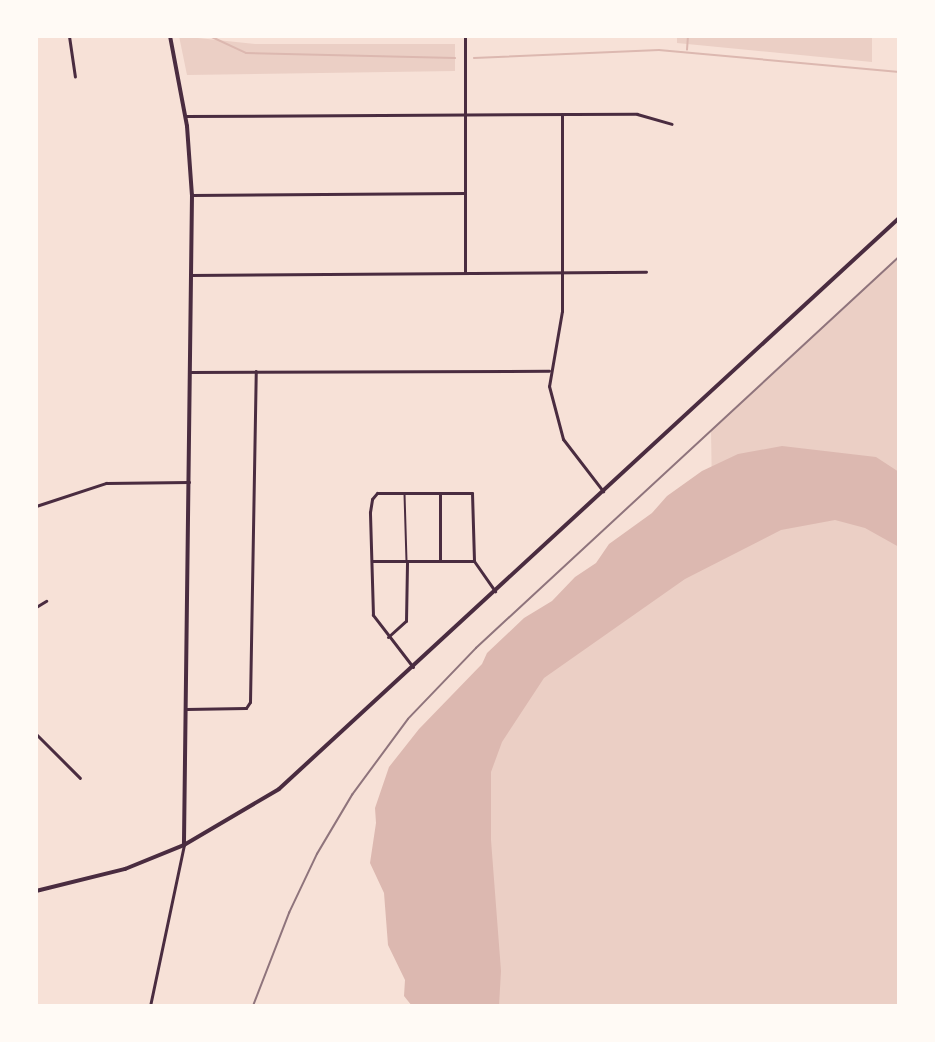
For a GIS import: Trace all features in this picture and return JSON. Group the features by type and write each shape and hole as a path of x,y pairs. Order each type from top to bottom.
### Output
{"main road":[{"path":"170,36 185,116 192,195 184,845"},
{"path":"36,891 125,869 184,845 279,789 899,218"}],"street":[{"path":"69,36 75,77"},
{"path":"465,36 465,273"},
{"path":"562,114 562,311 549,371 553,409 563,439 603,491"},
{"path":"185,116 637,114 672,124"},
{"path":"192,195 465,193"},
{"path":"190,275 646,272"},
{"path":"186,709 246,708 250,702 256,371"},
{"path":"189,372 549,371"},
{"path":"36,506 106,483 189,482"},
{"path":"413,668 373,615 370,512 372,499 377,493 472,493 474,561 495,591"},
{"path":"440,493 440,561"},
{"path":"372,561 474,561"},
{"path":"388,637 406,621 408,561"},
{"path":"36,607 46,601"},
{"path":"36,734 80,778"},
{"path":"150,1006 184,845"}],"lane":[{"path":"405,493 408,561"}],"path":[{"path":"760,36 800,36"},
{"path":"834,36 843,36"}],"shaded area":[{"path":"179,36 255,44 455,44 455,71 187,75"},
{"path":"677,36 872,36 872,62 677,43"},
{"path":"899,257 899,485 712,492 711,430"},
{"path":"782,446 876,457 899,472 899,547 865,528 835,520 781,530 685,579 544,678 502,742 491,772 491,840 501,971 499,1006 412,1006 404,996 405,980 388,945 384,893 370,863 376,823 375,808 389,767 419,729 482,664 487,653 524,618 552,601 575,577 596,563 609,544 652,513 667,496 702,471 738,454"},
{"path":"855,511 899,524 899,1006 489,1006 480,718 722,540"}],"waterway":[{"path":"210,36 246,53 455,58"},
{"path":"687,50 688,36"},
{"path":"474,58 659,50 899,72"}],"railway":[{"path":"253,1006 289,913 317,854 352,795 408,719 476,648 899,257"}]}
